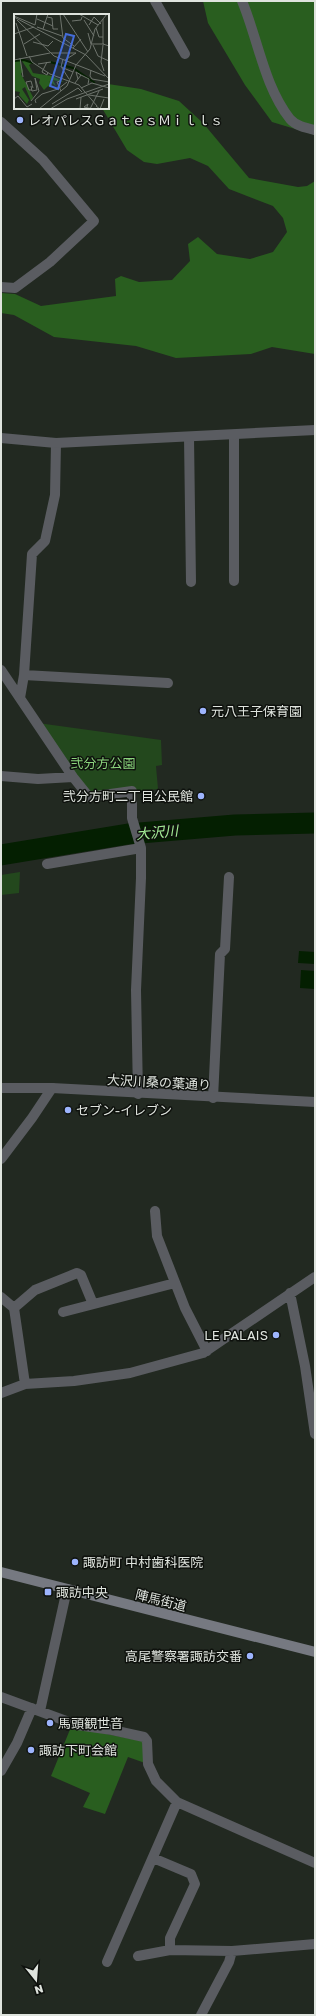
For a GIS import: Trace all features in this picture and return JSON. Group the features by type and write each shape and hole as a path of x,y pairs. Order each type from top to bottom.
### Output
{"main road":[{"name":"陣馬街道","path":"1,1572 315,1652"}],"street":[{"path":"155,1 185,54"},
{"path":"242,1 272,88 291,120 303,127 315,130"},
{"path":"1,122 43,160 94,220 50,262 14,288 1,287"},
{"path":"1,438 56,443 315,430"},
{"path":"234,435 234,581"},
{"path":"189,437 191,582"},
{"path":"20,698 24,675 32,554 45,541 55,495 56,443"},
{"path":"1,670 73,777 89,797 132,791 132,818 140,846 141,878 136,990 138,1094"},
{"path":"24,675 168,683"},
{"path":"1,776 38,780 73,777"},
{"path":"47,864 140,846"},
{"path":"213,1098 220,954 225,948 229,877"},
{"name":"大沢川桑の葉通り","path":"1,1088 52,1088 213,1098 315,1102"},
{"path":"1,1160 52,1088"},
{"path":"155,1211 157,1236 185,1308 207,1351"},
{"path":"14,1308 35,1290 77,1273 81,1275 93,1304"},
{"path":"1,1393 25,1384 74,1381 130,1373 207,1351 315,1277"},
{"path":"63,1312 175,1283"},
{"path":"290,1293 306,1366 315,1434"},
{"path":"1,1297 14,1308 25,1384"},
{"path":"1,1771 36,1710 66,1589"},
{"path":"1,1697 77,1725 112,1730 144,1737 147,1741 148,1764 156,1781 177,1802 315,1863"},
{"path":"107,1962 177,1802"},
{"path":"153,1858 191,1874 194,1878 195,1884 170,1938 170,1950"},
{"path":"138,1956 170,1950 232,1951 315,1944"},
{"path":"201,2015 229,1962 232,1951"}],"green space":[{"path":"203,1 315,1 315,135 272,122 245,85 208,23"},
{"path":"109,84 141,89 179,101 203,123 249,178 298,187 307,186 315,181 315,354 272,347 251,354 176,358 136,346 54,337 14,315 1,313 1,293 15,294 41,306 116,296 115,279 121,276 139,282 172,280 190,261 188,244 198,237 217,254 250,259 273,252 287,232 283,218 273,206 229,189 208,166 190,158 157,164 144,162 127,150 103,109 109,109"},
{"name":"弐分方公園","path":"38,723 161,740 162,765 156,766 158,789 89,797"},
{"path":"20,872 19,893 1,895 1,875"},
{"path":"71,1727 142,1741 144,1743 145,1763 128,1757 105,1814 83,1807 90,1793 51,1776"}],"shaded area":[{"path":"299,951 315,952 315,964 298,963"},
{"path":"301,970 315,971 315,989 300,988"}],"waterway":[{"name":"大沢川","path":"1,855 128,834 235,825 315,823"},
{"name":"大沢川","path":"128,834 130,840"}],"place":[{"name":"レオパレスＧａｔｅｓＭｉｌｌｓ","path":"20,120"},
{"name":"元八王子保育園","path":"203,711"},
{"name":"弐分方町二丁目公民館","path":"201,796"},
{"name":"セブン-イレブン","path":"68,1110"},
{"name":"LE PALAIS","path":"276,1335"},
{"name":"諏訪町 中村歯科医院","path":"75,1562"},
{"name":"諏訪中央","path":"48,1592"},
{"name":"高尾警察署諏訪交番","path":"250,1656"},
{"name":"馬頭観世音","path":"50,1723"},
{"name":"諏訪下町会館","path":"31,1750"}]}
